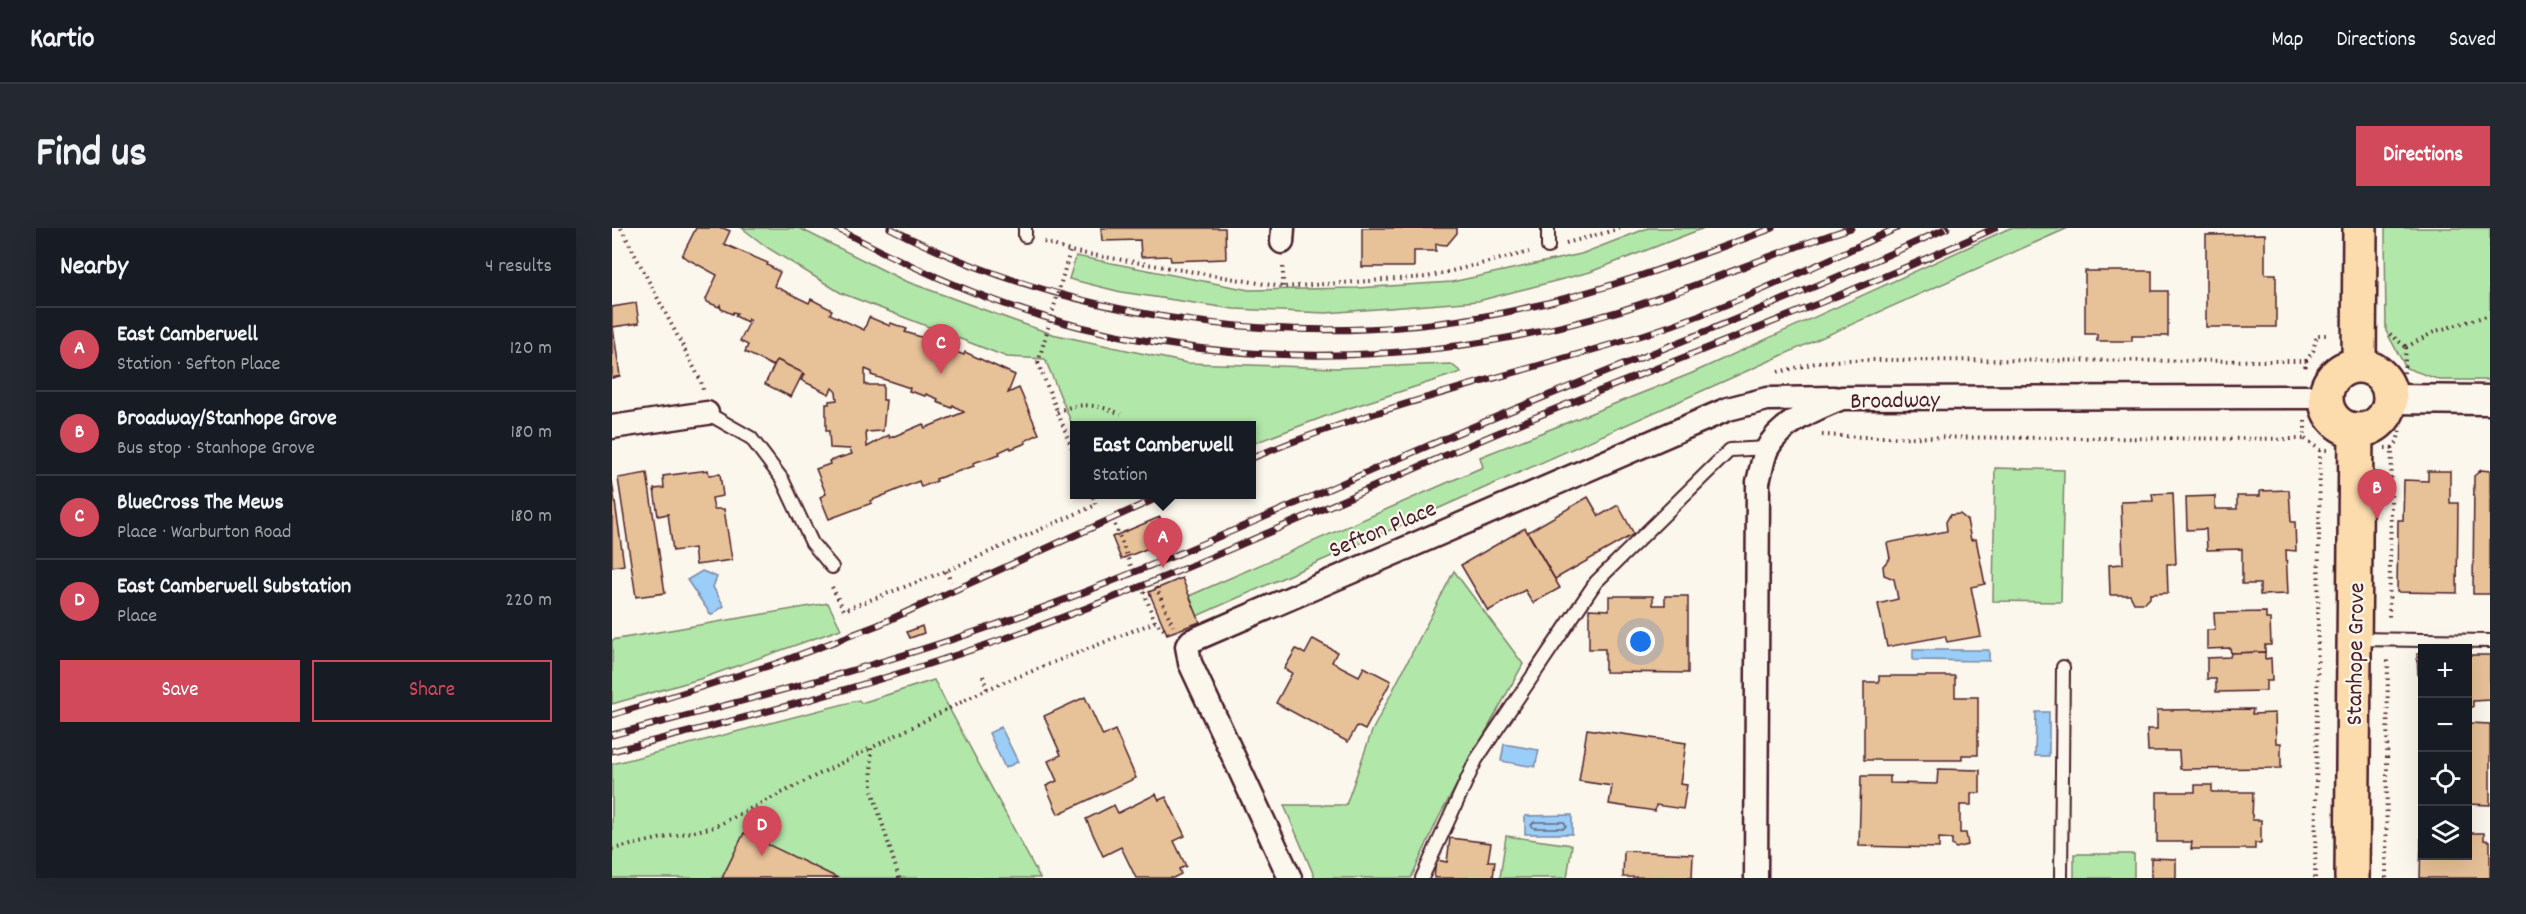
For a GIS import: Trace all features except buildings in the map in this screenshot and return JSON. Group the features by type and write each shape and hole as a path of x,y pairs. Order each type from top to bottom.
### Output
{"main road":[{"path":"2359,365 2360,228"},
{"path":"2359,365 2372,368 2382,376 2390,399 2389,409 2375,426 2356,430 2345,428 2334,421 2325,397 2334,375 2345,368 2359,365"},
{"name":"Stanhope Grove","path":"2352,878 2356,430"}],"street":[{"name":"Broadway","path":"1775,441 1790,424 1814,409 1842,398 2325,397"},
{"name":"Sefton Place","path":"1290,878 1190,663 1187,646 1191,641 1728,409 1767,399 1842,398"},
{"path":"2390,399 2490,400"},
{"path":"612,427 707,413"},
{"path":"1756,878 1758,482 1775,441"}],"lane":[{"path":"1548,228 1548,247"},
{"path":"707,413 751,438 782,479 812,543 832,567"},
{"path":"1422,878 1476,760 1596,582 1730,450 1775,441"},
{"path":"2354,639 2490,641"},
{"path":"2061,878 2063,667"}],"path":[{"path":"621,228 701,381 707,413"},
{"path":"1070,443 1038,363 1070,251 1283,288 1426,277 1623,228"},
{"path":"2406,347 2436,331 2490,315"},
{"path":"1057,412 1079,405 1095,405 1121,414"},
{"path":"1775,441 1863,437 2306,439"},
{"path":"2315,878 2320,450"},
{"path":"832,567 832,588 844,610 946,571 1096,505 1094,499"},
{"path":"1115,525 1131,566"},
{"path":"946,571 951,582"},
{"path":"1156,587 1174,629"},
{"path":"612,849 714,827 987,689 1155,622 1144,592"},
{"path":"982,676 987,689"},
{"path":"871,748 872,790 899,878"}],"green space":[{"path":"742,228 799,228 905,281 1052,334 1187,363 1336,368 1451,364 1461,372 1334,413 1256,442 1256,421 1071,421 1045,359 1007,357 841,293 768,248"},
{"path":"1648,228 1704,228 1590,272 1478,301 1326,313 1234,309 1121,292 1069,279 1076,256 1249,290 1357,288 1452,282 1581,254"},
{"path":"2010,228 2068,228 1197,616 1189,596 1483,467 1480,457 1690,374"},
{"path":"2385,228 2490,228 2490,380 2440,380 2406,368 2386,331"},
{"path":"1995,468 2064,470 2061,602 1993,601"},
{"path":"1454,571 1523,664 1439,817 1411,878 1315,878 1284,805 1346,805 1372,731"},
{"path":"828,603 841,629 700,679 612,704 612,640"},
{"path":"934,680 1040,878 612,878 612,764 859,700 861,703"},
{"path":"1506,836 1572,845 1567,878 1500,878"},
{"path":"2074,854 2134,854 2134,878 2074,878"}],"water":[{"path":"702,571 717,577 713,587 724,606 711,615 687,580"},
{"path":"1913,650 1989,650 1989,661 1913,660"},
{"path":"2036,712 2049,712 2049,756 2035,756"},
{"path":"1001,727 1018,762 1005,768 989,733"},
{"path":"1504,744 1539,750 1535,767 1501,761"},
{"path":"1572,815 1572,834 1525,834 1525,816"}],"railway":[{"path":"836,228 956,285 1049,318 1147,341 1215,350 1282,355 1350,355 1417,350 1484,342 1551,329 1646,303 1851,228"},
{"path":"890,228 960,260 1034,286 1111,306 1189,320 1269,328 1348,329 1426,324 1537,306 1639,276 1773,228"},
{"path":"1256,456 1398,406 1678,323 1773,285 1897,228"},
{"path":"612,735 913,652 1074,596 1195,547 1436,442 1835,278 1947,228"},
{"path":"612,751 832,693 940,660 1047,623 1278,529 1507,429 1874,281 1995,228"},
{"path":"612,715 778,663 878,625 1155,499"}],"place":[{"name":"BlueCross The Mews","path":"941,374"},
{"name":"Broadway/Stanhope Grove","path":"2377,519"},
{"name":"East Camberwell","path":"1163,568"},
{"name":"East Camberwell Substation","path":"762,856"}]}
